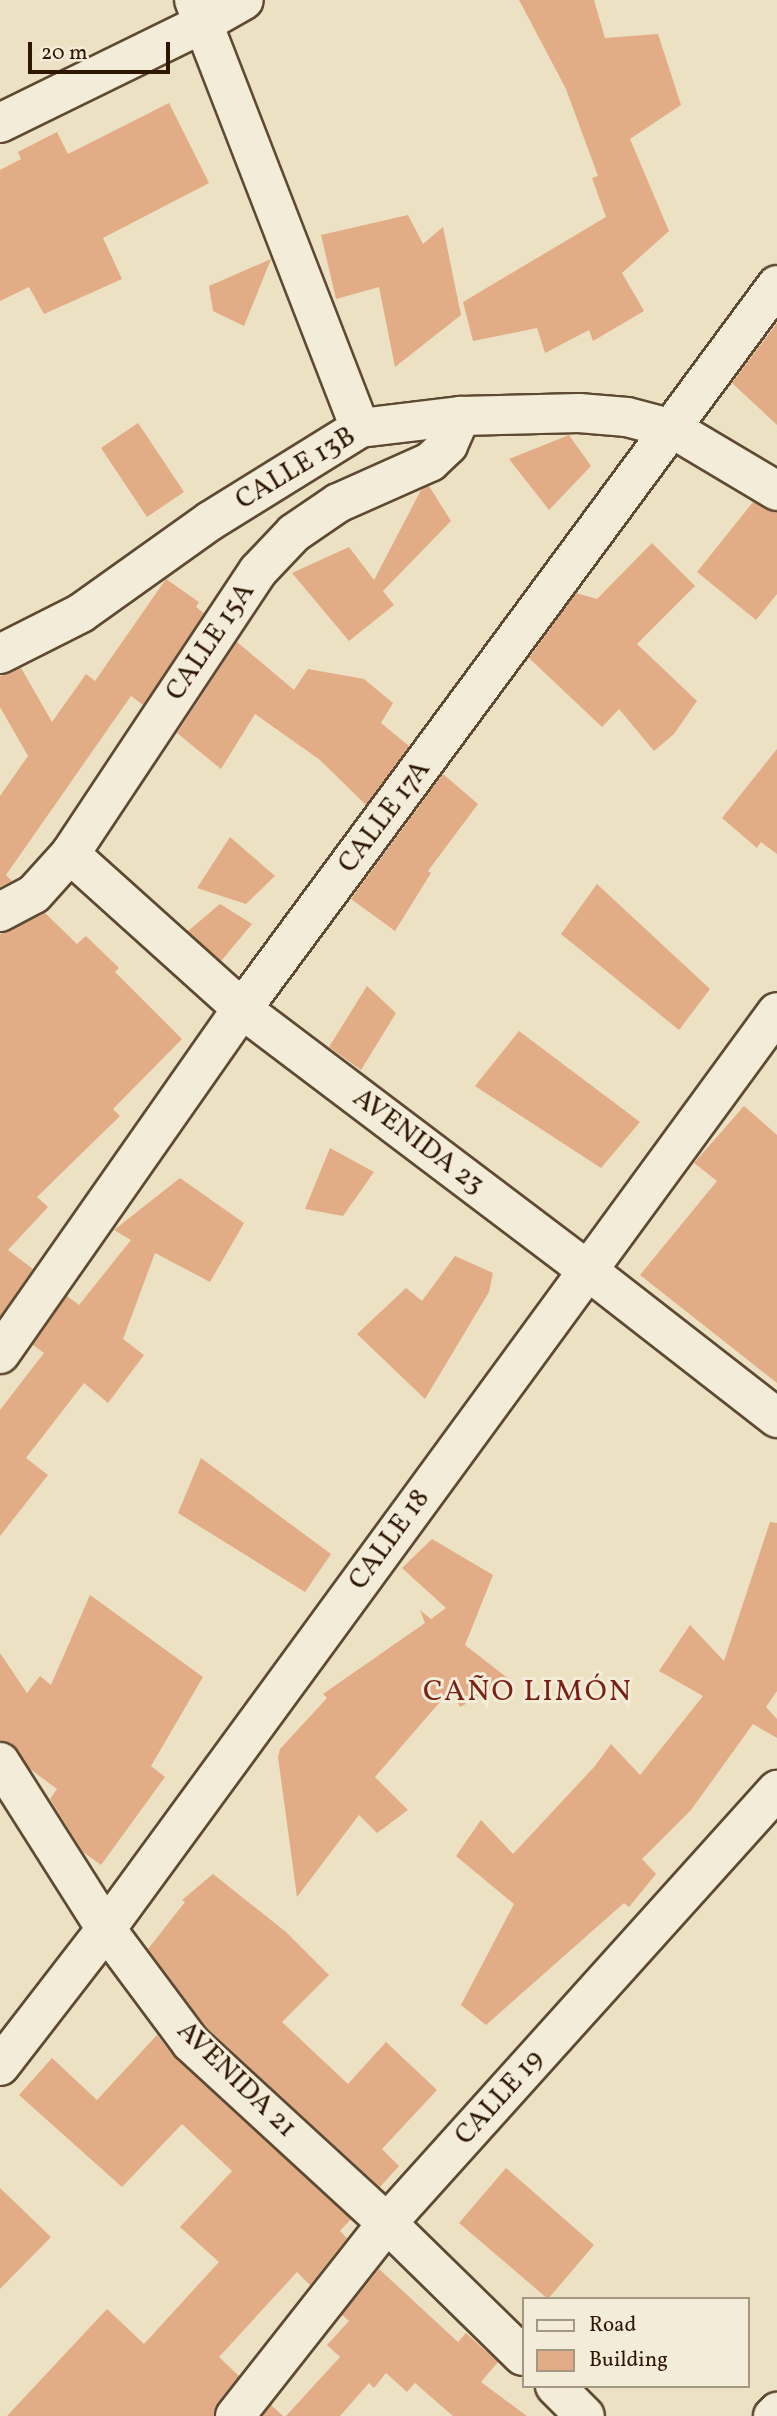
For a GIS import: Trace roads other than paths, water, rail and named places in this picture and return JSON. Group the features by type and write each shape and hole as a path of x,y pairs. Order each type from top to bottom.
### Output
{"street":[{"path":"0,123 198,12 244,0"},
{"path":"198,12 360,428"},
{"name":"CALLE 17A","path":"0,1354 242,1009 777,285"},
{"name":"CALLE 13B","path":"0,654 82,612 210,521 360,428 461,415 627,417 673,429 777,491"},
{"name":"CALLE 15A","path":"0,912 34,894 70,854 258,571 294,533 338,503 430,461 448,445 461,415"},
{"name":"AVENIDA 23","path":"70,854 242,1009 587,1270 777,1418"},
{"name":"CALLE 18","path":"0,2066 106,1929 777,1012"},
{"name":"AVENIDA 21","path":"0,1762 106,1929 191,2043 387,2223 522,2355"},
{"name":"CALLE 19","path":"235,2416 387,2223 777,1790"},
{"path":"557,2388 585,2416"},
{"path":"773,2416 777,2412"}],"district":[{"name":"CAÑO LIMÓN","path":"528,1692"}]}
